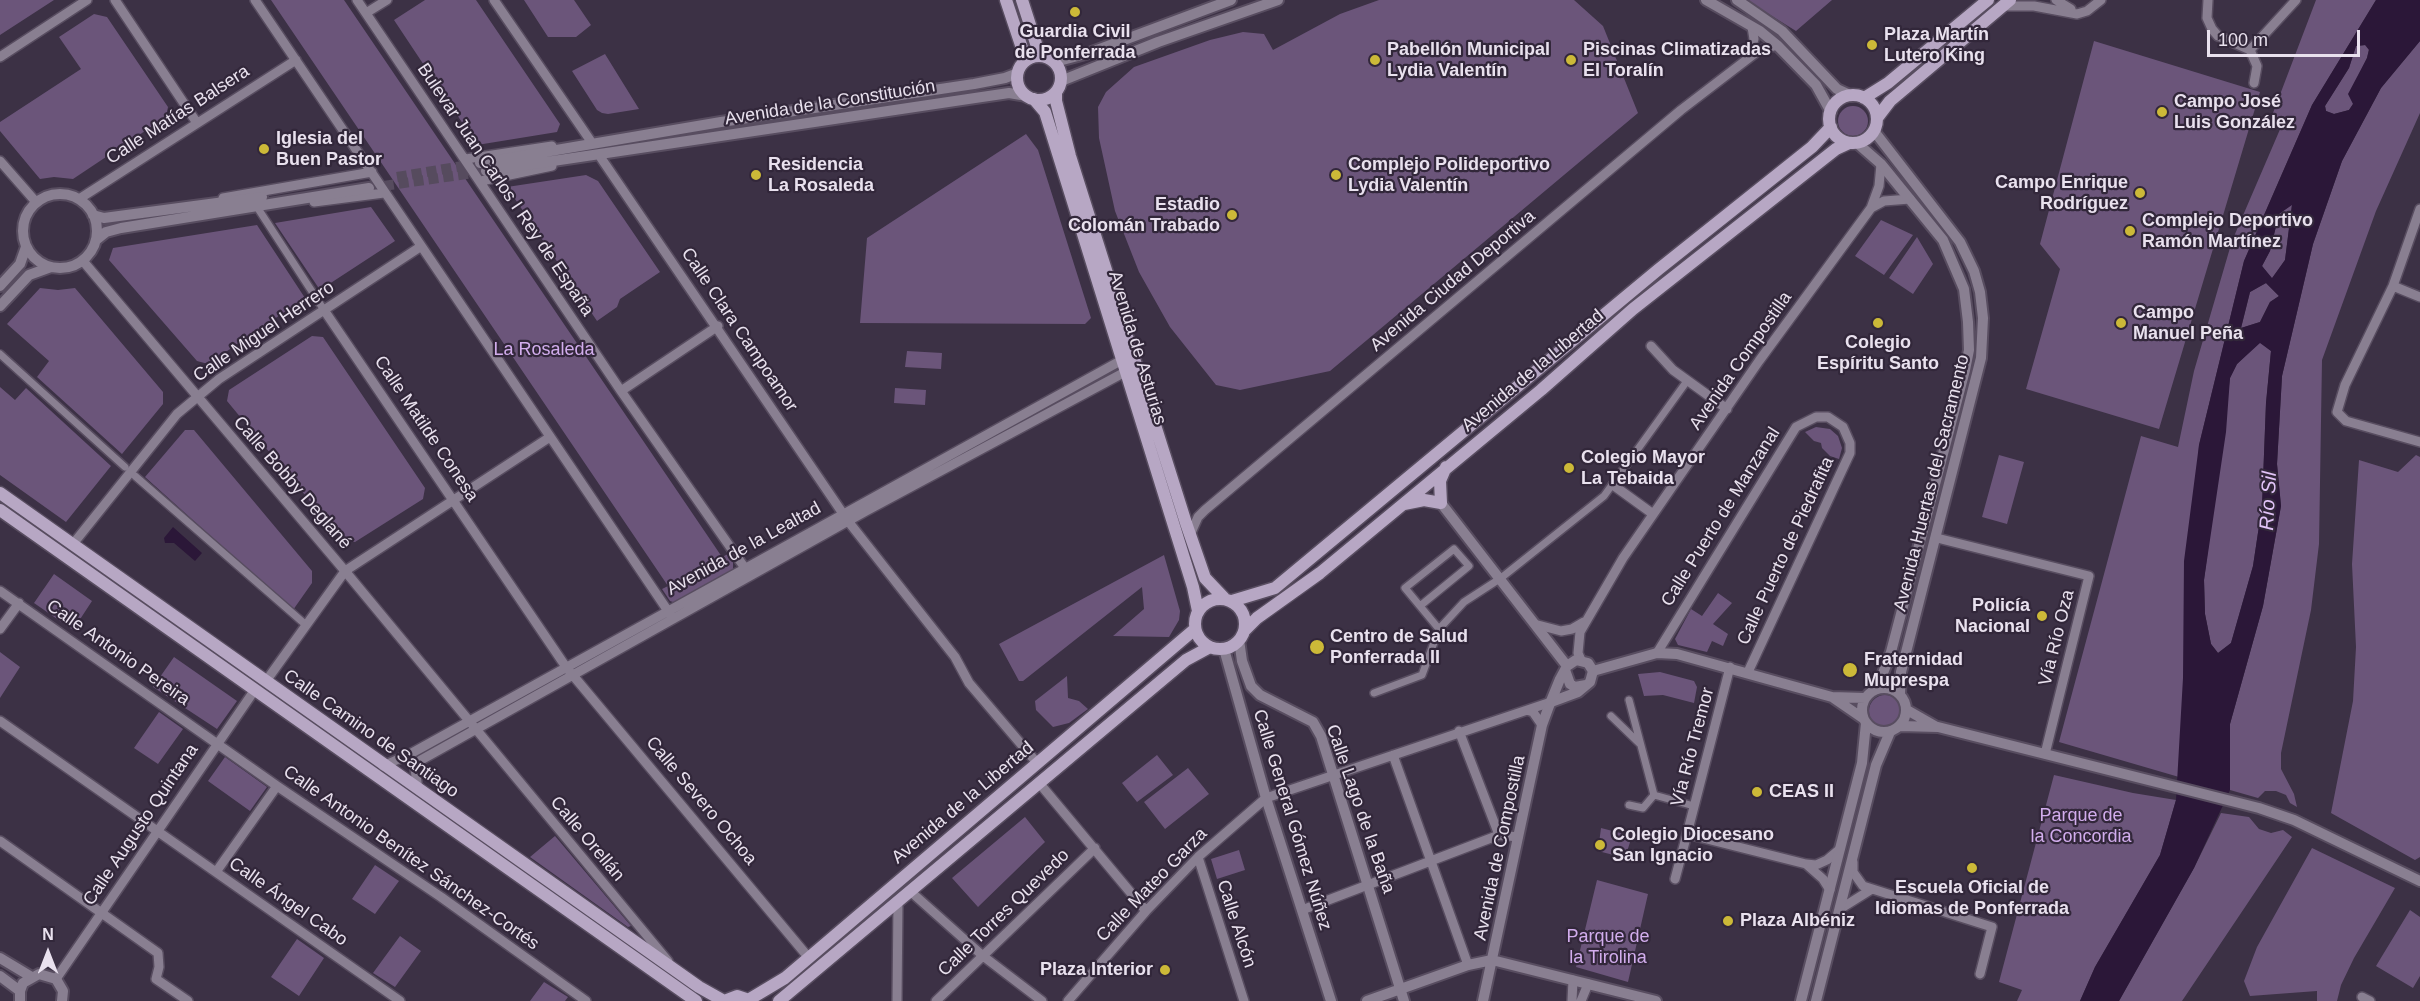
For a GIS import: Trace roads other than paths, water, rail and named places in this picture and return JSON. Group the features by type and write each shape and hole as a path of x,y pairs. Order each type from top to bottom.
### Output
{"main road":[{"path":"1006,0 1026,60"},
{"path":"1022,0 1040,56"},
{"path":"1988,0 1888,83 1858,97 1839,100 1831,112 1831,127 1834,134 1853,143 1867,139 1874,131 1877,118 1890,101 2006,3"},
{"path":"1040,56 1055,62 1061,74 1059,86 1046,99 1031,97 1019,86 1018,73 1026,60 1040,56"},
{"name":"Avenida de Asturias","path":"1059,86 1070,156 1190,535 1205,578 1228,600"},
{"name":"Avenida de Asturias","path":"1031,97 1045,112 1198,611"},
{"path":"1858,97 1873,106 1877,118"},
{"name":"Avenida de la Libertad","path":"1228,600 1275,588 1530,376 1812,147 1831,127"},
{"name":"Avenida de la Libertad","path":"1242,636 1257,618 1301,588 1552,381 1642,302 1836,148 1853,143"},
{"path":"1541,367 1552,381"},
{"path":"1530,376 1540,390"},
{"path":"1400,506 1418,501 1441,503 1440,482 1447,466"},
{"name":"Calle Camino de Santiago","path":"0,493 383,766 675,970 724,1001"},
{"name":"Calle Camino de Santiago","path":"0,510 696,1001"},
{"path":"1228,600 1244,614 1242,636 1224,649 1210,647 1203,643 1195,629 1198,611 1206,602 1228,600"},
{"name":"Avenida de la Libertad","path":"751,1000 784,978 1195,629"},
{"name":"Avenida de la Libertad","path":"779,1001 1186,660 1210,647"},
{"path":"724,1001 737,996 751,1000"}],"street":[{"path":"0,57 87,0"},
{"path":"115,0 197,123"},
{"path":"255,0 670,614"},
{"name":"Bulevar Juan Carlos I Rey de España","path":"357,0 466,159 482,172 621,391 747,572"},
{"path":"366,13 387,0"},
{"path":"494,0 590,140"},
{"path":"1055,62 1089,53 1231,0"},
{"path":"1059,86 1158,42 1278,0"},
{"path":"1706,0 1752,27 1777,45 1816,85 1831,112"},
{"path":"1737,0 1782,31 1837,89 1858,97"},
{"path":"2055,0 2071,9 2092,8"},
{"path":"2006,3 2077,14 2092,8 2101,0"},
{"path":"2208,0 2207,18 2212,29 2218,36 2250,50 2257,66 2254,83"},
{"path":"2250,50 2292,3"},
{"path":"1747,59 1754,39 1752,27"},
{"name":"Avenida Ciudad Deportiva","path":"1190,535 1198,517 1209,507 1681,110 1747,59 1769,46 1777,45"},
{"name":"Calle Matías Balsera","path":"79,199 296,60"},
{"name":"Avenida de la Constitución","path":"482,172 635,143 721,122 974,84 1018,73"},
{"name":"Avenida de la Constitución","path":"466,159 590,140 635,143 1009,93 1031,97"},
{"name":"Avenida Huertas del Sacramento","path":"1874,131 1960,242 1980,292 1983,318 1981,358 1937,538 1901,672 1900,694"},
{"name":"Avenida de la Constitución","path":"482,172 601,158 635,143"},
{"name":"Avenida Huertas del Sacramento","path":"1853,143 1881,164 1943,240 1953,258 1964,289 1968,350 1891,652 1877,689"},
{"name":"Calle Clara Campoamor","path":"601,158 718,326 846,517"},
{"path":"0,161 36,202"},
{"name":"Avenida Compostilla","path":"1571,664 1585,621 1653,514 1871,208 1880,186 1881,164"},
{"path":"0,286 20,264 26,247 23,224 28,210 36,202 49,195 61,194 79,199 93,214 104,218 372,172"},
{"path":"26,247 38,262 51,267 66,268 83,261 96,240 106,232 366,185 181,206"},
{"path":"184,219 384,193"},
{"path":"1871,208 1884,201 1911,199"},
{"path":"2420,209 2392,286 2345,385 2337,412 2346,422 2420,442"},
{"name":"Calle Matilde Conesa","path":"259,210 324,310 569,671"},
{"path":"93,214 97,228 96,240"},
{"name":"Calle Miguel Herrero","path":"73,544 177,414 219,379 420,247"},
{"name":"Calle Bobby Deglané","path":"83,261 472,725"},
{"path":"0,306 29,275 51,267"},
{"path":"2392,286 2420,297"},
{"path":"621,391 718,326"},
{"path":"1652,346 1687,381 1727,409"},
{"path":"0,354 125,467"},
{"name":"Avenida de la Lealtad","path":"383,766 472,725 846,517 1124,366"},
{"path":"1374,693 1422,675 1439,629 1464,602 1501,578 1604,496 1687,381"},
{"name":"Calle Puerto de Manzanal","path":"1657,653 1796,427 1816,417 1828,417"},
{"name":"Calle Puerto de Piedrafita","path":"1748,672 1850,453 1850,443 1843,427 1828,417"},
{"path":"266,681 345,571 550,438"},
{"path":"135,476 306,625"},
{"path":"1613,485 1653,514"},
{"path":"1441,503 1571,664 1570,684 1575,687 1586,685"},
{"path":"1181,506 1195,512 1209,507"},
{"name":"Avenida de la Lealtad","path":"846,517 955,657 969,683 1038,764"},
{"name":"Vía Río Oza","path":"1937,538 2089,576 2045,754"},
{"path":"1420,606 1469,566 1454,549 1406,588 1420,606 1439,629"},
{"name":"Calle Antonio Pereira","path":"0,591 217,743"},
{"path":"0,629 18,603"},
{"path":"1538,625 1561,631 1572,629 1585,621"},
{"name":"Calle Lago de la Baña","path":"1242,636 1242,661 1251,686 1260,695 1312,722 1321,736 1370,885 1404,1001"},
{"name":"Calle General Gómez Núñez","path":"1224,649 1266,798 1331,1001"},
{"path":"1593,671 1657,653 1677,654 1832,697 1866,698"},
{"path":"1266,798 1578,692 1592,679 1593,671 1588,663 1571,664"},
{"name":"Avenida de Compostilla","path":"1484,1001 1542,725 1571,664"},
{"name":"Vía Río Tremor","path":"1675,879 1730,667"},
{"name":"Calle Severo Ochoa","path":"569,671 809,957"},
{"path":"1802,1001 1862,763 1865,721 1862,707 1866,698 1877,689 1889,689 1900,694 1907,710 1938,727 2134,775 2259,808 2294,820 2420,881"},
{"name":"Calle Augusto Quintana","path":"56,979 254,691"},
{"path":"1832,697 1874,730 1938,727"},
{"path":"1629,700 1654,795"},
{"path":"1527,710 1533,712 1542,725"},
{"path":"1816,1001 1876,765 1907,710"},
{"path":"1611,716 1641,745"},
{"name":"Calle Ángel Cabo","path":"0,721 400,1001"},
{"name":"Avenida de la Lealtad","path":"418,789 415,778 416,763 472,725"},
{"name":"Calle Orellán","path":"472,725 675,970"},
{"path":"1459,731 1499,835"},
{"name":"Calle Antonio Benítez Sánchez-Cortés","path":"217,743 441,897 586,1001"},
{"path":"1393,755 1468,965"},
{"path":"1040,784 1146,911"},
{"path":"216,872 277,786"},
{"path":"1654,795 1694,806"},
{"path":"1629,805 1643,808 1654,795"},
{"name":"Calle Mateo Garza","path":"1068,1001 1146,911 1198,857 1266,798"},
{"name":"Vía Río Tremor","path":"1687,834 1806,864"},
{"path":"1302,910 1499,835 1518,837"},
{"path":"0,841 158,953 159,967 156,979 188,1001"},
{"name":"Calle Torres Quevedo","path":"936,1001 1095,848"},
{"path":"1806,864 1816,865 1827,860 1840,849"},
{"name":"Calle Alcón","path":"1198,857 1244,1001"},
{"path":"1853,859 1856,879 1863,886 1992,927 1980,974"},
{"path":"1806,864 1824,879 1830,890"},
{"path":"1840,909 1872,889"},
{"path":"910,891 983,956 1042,1001"},
{"path":"897,1001 898,902"},
{"path":"0,958 30,976 39,974 56,979 63,991 62,1001"},
{"path":"1367,1001 1468,965 1492,960 1648,1000"},
{"path":"0,975 20,996 30,976"},
{"path":"1572,1001 1574,980"},
{"path":"1581,1001 1588,984"}],"water":[{"name":"Río Sil","path":"2376,0 2420,0 2420,41 2381,88 2342,161 2313,244 2282,376 2277,464 2281,506 2263,606 2230,724 2230,790 2194,868 2119,1001 2080,1001 2095,967 2160,855 2176,800 2183,678 2184,561 2199,445 2244,261 2312,105","holes":["2365,45 2369,50 2348,94 2353,104 2349,110 2334,114 2326,111 2325,106 2349,68 2356,46","2292,205 2285,260 2272,278 2262,266 2270,251 2279,214","2266,283 2279,296 2270,302 2260,322 2241,328 2250,292","2260,343 2271,351 2266,403 2262,506 2253,566 2231,643 2218,653 2211,644 2205,614 2204,580 2226,432 2230,378 2237,364"]},
{"path":"173,527 202,553 195,561 174,543 165,543 164,538"}],"tunnel":[{"path":"397,177 480,163"},
{"path":"369,188 481,172"}],"place":[{"name":"Guardia Civil de Ponferrada","path":"1075,12"},
{"name":"Plaza Martín Lutero King","path":"1872,45"},
{"name":"Pabellón Municipal Lydia Valentín","path":"1375,60"},
{"name":"Piscinas Climatizadas El Toralín","path":"1571,60"},
{"name":"Campo José Luis González","path":"2162,112"},
{"name":"Iglesia del Buen Pastor","path":"264,149"},
{"name":"Residencia La Rosaleda","path":"756,175"},
{"name":"Complejo Polideportivo Lydia Valentín","path":"1336,175"},
{"name":"Campo Enrique Rodríguez","path":"2140,193"},
{"name":"Estadio Colomán Trabado","path":"1232,215"},
{"name":"Complejo Deportivo Ramón Martínez","path":"2130,231"},
{"name":"Colegio Espíritu Santo","path":"1878,323"},
{"name":"Campo Manuel Peña","path":"2121,323"},
{"name":"Colegio Mayor La Tebaida","path":"1569,468"},
{"name":"Policía Nacional","path":"2042,616"},
{"name":"Centro de Salud Ponferrada II","path":"1317,647"},
{"name":"Fraternidad Muprespa","path":"1850,670"},
{"name":"CEAS II","path":"1757,792"},
{"name":"Colegio Diocesano San Ignacio","path":"1600,845"},
{"name":"Escuela Oficial de Idiomas de Ponferrada","path":"1972,868"},
{"name":"Plaza Albéniz","path":"1728,921"},
{"name":"Plaza Interior","path":"1165,970"}],"park label":[{"name":"La Rosaleda","path":"544,350"},
{"name":"Parque de la Concordia","path":"2081,826"},
{"name":"Parque de la Tirolina","path":"1608,947"}]}
